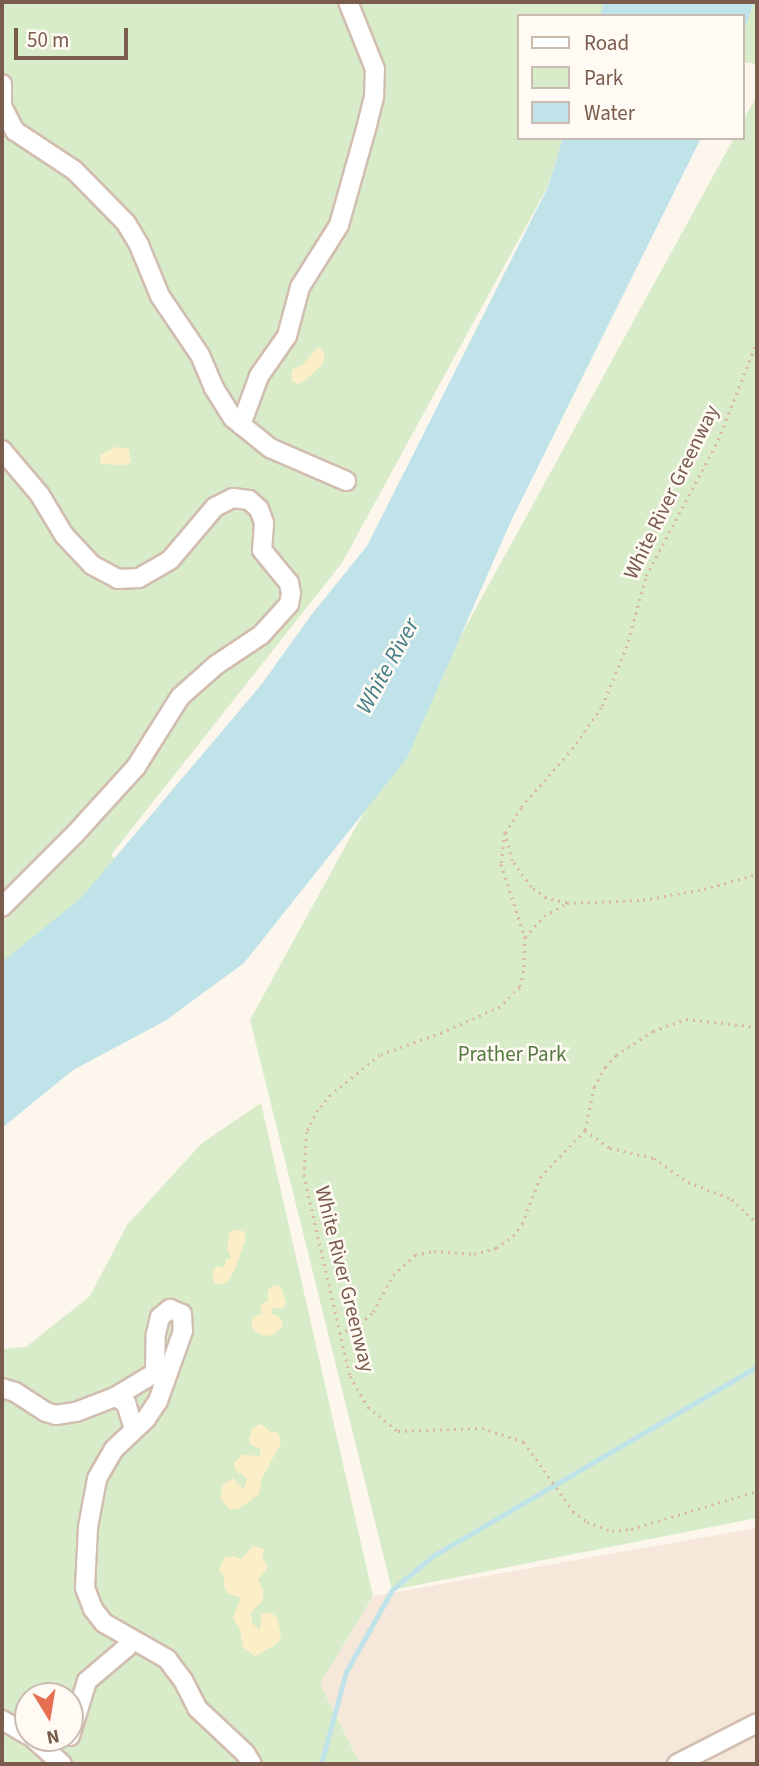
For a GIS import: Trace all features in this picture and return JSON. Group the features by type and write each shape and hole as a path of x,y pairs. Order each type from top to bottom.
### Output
{"street":[{"path":"241,425 259,376 287,336 300,286 339,225 366,129 374,96 375,69 348,2"},
{"path":"2,84 2,104 15,131 74,170 126,223 139,245 160,296 200,355 226,411 270,448 346,481"},
{"path":"2,450 40,495 64,535 92,565 105,574 131,580 150,572 181,550 208,511 224,501 242,498 259,509 264,523 262,550 289,583 291,593 289,604 261,635 216,665 180,697 136,767 75,834 2,907"},
{"path":"2,1388 15,1392 46,1412 56,1415 76,1412 115,1397 155,1373 156,1334 160,1317 170,1309 182,1314 183,1331 158,1401 146,1419 114,1448 97,1479 88,1527 84,1574 88,1599 98,1618 128,1640 167,1659 197,1708 245,1753 252,1764"},
{"path":"115,1397 126,1403 134,1429"},
{"path":"84,1691 87,1681 127,1647 128,1640"},
{"path":"677,1764 757,1723"},
{"path":"49,1752 63,1764"}],"path":[{"name":"White River Greenway","path":"757,341 718,440 646,576 626,649 602,706 584,733 521,807 505,833 501,864 525,937 523,980 507,1001 442,1033 380,1055 340,1086 318,1110 310,1125 304,1151 304,1175 350,1376 368,1407 387,1425 411,1433 463,1428 498,1432 524,1442 563,1498 587,1522 612,1531 631,1530 757,1492"},
{"path":"505,833 512,861 531,887 546,898 567,903 655,898 757,874"},
{"path":"525,937 544,916 567,903"},
{"path":"339,1334 360,1324 373,1312 393,1275 415,1255 434,1251 474,1254 508,1241 522,1224 540,1177 585,1130 594,1087 605,1067 616,1055 653,1031 694,1018 757,1027"},
{"path":"585,1130 616,1151 654,1158 688,1182 732,1199 757,1223"}],"shaded area":[{"path":"757,1528 757,1764 360,1764 320,1684 373,1596"}],"green space":[{"path":"2,2 604,2 601,14 518,14 518,140 562,140 548,186 342,563 111,855 138,880 2,990"},
{"path":"754,2 757,2 757,64 745,62 745,28"},
{"name":"Prather Park","path":"757,95 757,1518 392,1590 250,1020 733,140 745,140 745,117"},
{"path":"261,1103 373,1596 320,1684 360,1764 2,1764 2,1349 26,1347 90,1296 127,1225 202,1143"}],"sand":[{"path":"319,347 325,353 323,364 304,381 298,384 292,381 292,370 302,365"},
{"path":"116,447 129,449 131,462 124,465 101,464 100,455"},
{"path":"243,1231 246,1237 236,1267 227,1283 215,1284 212,1271 217,1266 224,1268 226,1259 231,1258 227,1248 230,1232"},
{"path":"273,1285 281,1287 286,1303 283,1308 273,1308 271,1313 280,1317 283,1327 273,1335 263,1336 253,1330 251,1323 253,1317 263,1314 260,1305 268,1301 268,1291"},
{"path":"261,1424 271,1432 278,1432 281,1443 262,1478 259,1494 240,1508 230,1510 220,1497 223,1485 233,1478 244,1490 247,1478 235,1470 234,1463 243,1454 261,1457 260,1449 250,1444 249,1439 252,1429"},
{"path":"253,1546 264,1549 262,1557 268,1567 258,1580 263,1589 263,1600 251,1613 252,1623 260,1630 261,1615 269,1612 277,1617 281,1635 278,1643 255,1656 243,1647 240,1630 233,1617 241,1598 228,1594 223,1584 225,1577 219,1570 224,1558 233,1556 241,1559"}],"water":[{"path":"604,2 754,2 745,28 745,14 601,14"},
{"name":"White River","path":"562,140 700,140 512,519 407,758 244,963 165,1021 73,1070 2,1128 2,962 81,898 261,685 312,614 367,546 548,187"}],"waterway":[{"path":"321,1764 346,1672 392,1590 433,1556 757,1367"}]}
